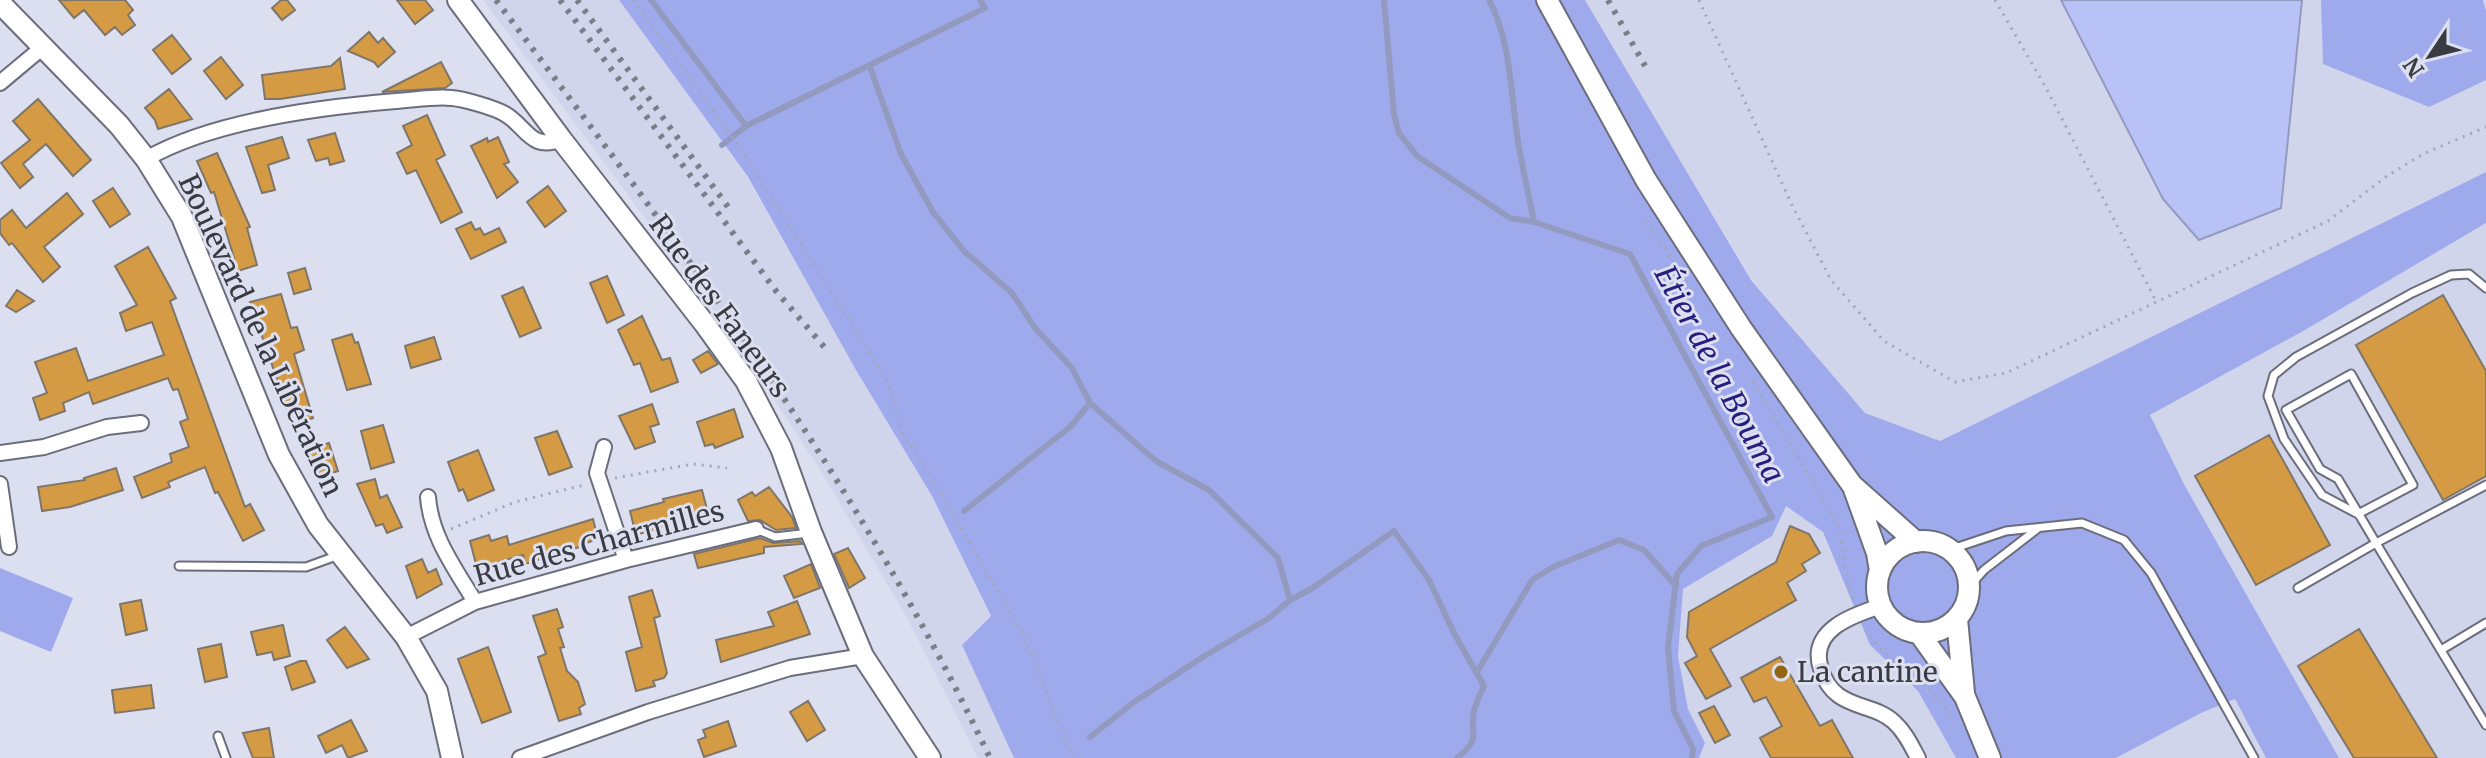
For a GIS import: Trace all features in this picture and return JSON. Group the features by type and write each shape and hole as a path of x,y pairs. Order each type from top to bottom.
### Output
{"street":[{"name":"Rue des Faneurs","path":"458,0 746,381 781,448 811,532 863,656 930,758"},
{"path":"1547,0 1646,180 1741,328 1852,485 1916,542"},
{"name":"Boulevard de la Libération","path":"0,3 119,125 146,159 182,217 279,455 318,525 406,637 437,691 452,758"},
{"path":"0,83 43,47"},
{"path":"146,159 171,144 270,118 355,104 427,99 453,98 505,113 535,141 551,144 561,139"},
{"path":"0,453 44,447 107,427 141,423"},
{"path":"604,447 597,473 626,560"},
{"path":"0,484 9,547"},
{"path":"1852,485 1877,553 1880,571 1877,589 1881,606 1897,625 1919,633 1937,631 1957,619 1966,604 1969,587 1962,563 1949,550 1933,543 1916,542 1894,552 1880,571"},
{"path":"428,497 430,520 437,536 475,602"},
{"name":"Rue des Charmilles","path":"406,637 475,602 626,560 756,529"},
{"path":"1881,606 1839,623 1824,637 1819,649 1820,666 1837,694 1878,711 1893,721 1906,735 1918,758"},
{"path":"1957,619 1965,697"},
{"path":"1919,633 1965,697 1990,758"},
{"path":"520,758 648,712 790,668 863,656"}],"lane":[{"path":"2358,514 2322,495 2284,439 2268,396 2274,375 2296,357 2333,335 2451,275 2469,274 2486,288"},
{"path":"2358,514 2413,485 2351,374 2286,410 2320,469 2338,479 2358,514 2486,725"},
{"path":"2298,588 2486,485"},
{"path":"1949,550 2006,531 2082,523 2124,540 2151,573 2254,758"},
{"path":"1969,587 1984,570 2038,527"},
{"name":"Rue des Charmilles","path":"756,529 775,537 811,532"},
{"path":"179,566 306,567 325,562 341,553"},
{"path":"2441,650 2486,623"},
{"path":"218,736 226,758"}],"path":[{"path":"633,0 740,148 888,382 903,434 1024,636 1073,758"},
{"path":"1699,0 1791,203 1831,280 1884,341 1955,382 2006,373 2328,221 2387,176 2423,154 2486,127"},
{"path":"1995,0 2045,86 2156,301"},
{"path":"1646,219 1698,300"},
{"path":"1749,374 1836,521 1843,543 1851,596 1877,647 1926,685 1947,709 1953,721"},
{"path":"437,536 515,502 600,481 693,464 727,468"}],"shaded area":[{"path":"483,0 619,0 747,177 856,370 932,496 991,617 962,645 1014,758 978,758 906,616 819,468 724,324"},
{"path":"619,0 1585,0 1751,280 1865,413 1940,441 2486,172 2486,223 2305,330 2150,415 2185,486 2339,758 2266,758 2235,699 2201,713 2116,758 1956,758 1918,691 1870,645 1823,532 1786,506 1772,536 1683,589 1678,656 1688,709 1705,743 1699,758 1014,758 962,645 991,616 932,496 856,370 748,177"},
{"path":"1585,0 2486,0 2486,172 1940,441 1865,413 1751,279"},
{"path":"2061,0 2302,0 2281,208 2199,240 2163,199"},
{"path":"2321,0 2483,0 2486,11 2486,80 2429,107 2323,64"},
{"path":"2486,223 2486,758 2339,758 2185,486 2150,415 2305,330"},
{"path":"1785,505 1823,532 1870,645 1918,691 1956,758 1699,758 1705,743 1688,709 1678,656 1683,589 1772,536"},
{"path":"0,568 73,598 51,652 0,631"},
{"path":"2235,699 2266,758 2116,758 2201,713"}],"building":[{"path":"59,0 125,0 133,10 128,15 135,25 122,35 115,27 105,35 84,10 74,18"},
{"path":"281,0 287,0 295,10 282,20 272,8"},
{"path":"397,0 425,0 433,10 415,24"},
{"path":"369,32 378,43 383,38 395,52 378,67 374,62 348,51"},
{"path":"172,35 191,59 172,74 153,50"},
{"path":"221,57 243,85 226,99 204,71"},
{"path":"340,58 345,89 265,99 262,75 331,66"},
{"path":"441,62 452,83 445,88 382,92"},
{"path":"169,89 192,119 158,129 145,108"},
{"path":"38,99 91,160 73,176 46,144 23,164 33,177 20,188 1,163 30,140 13,121"},
{"path":"427,115 445,155 436,160 462,212 441,223 416,170 407,174 397,153 412,145 403,126"},
{"path":"335,133 344,161 330,165 328,158 316,161 308,140"},
{"path":"282,137 289,158 268,165 275,190 262,193 246,147"},
{"path":"498,137 509,162 504,164 518,182 497,198 471,146 487,138 488,142"},
{"path":"217,153 250,227 247,228 257,265 238,271 214,192 211,193 197,161"},
{"path":"548,186 566,211 545,227 527,202"},
{"path":"113,188 130,214 110,227 93,201"},
{"path":"67,193 83,214 44,247 60,267 43,282 12,243 9,245 0,233 0,220 12,210 26,228"},
{"path":"471,222 475,230 480,228 484,235 499,228 506,242 471,259 456,229"},
{"path":"148,247 176,298 170,301 245,507 250,504 264,530 243,541 218,492 215,493 205,467 168,482 170,487 142,498 134,477 172,462 170,454 189,447 180,422 188,419 178,389 173,390 168,378 93,404 89,392 63,403 65,411 40,420 33,398 47,393 35,362 76,348 88,381 164,355 152,322 126,331 120,313 137,305 115,266"},
{"path":"305,268 311,289 294,294 288,273"},
{"path":"607,276 624,315 607,323 590,283"},
{"path":"523,287 541,328 520,337 502,296"},
{"path":"17,290 34,301 16,312 6,306"},
{"path":"281,294 291,328 297,327 304,350 294,354 313,418 293,425 250,302"},
{"path":"2443,295 2486,371 2486,476 2443,500 2356,345"},
{"path":"642,316 662,360 670,358 678,382 651,392 640,363 634,365 618,330"},
{"path":"352,334 355,343 358,342 371,384 347,390 332,340"},
{"path":"434,337 441,359 411,368 405,346"},
{"path":"708,351 718,364 701,373 693,360"},
{"path":"652,404 659,424 650,427 655,442 635,449 619,416"},
{"path":"734,409 743,437 715,448 713,444 705,446 697,422"},
{"path":"383,425 394,462 371,469 361,431"},
{"path":"557,431 572,467 549,475 535,438"},
{"path":"2269,435 2330,545 2256,585 2195,476"},
{"path":"329,443 338,471 318,477 309,449"},
{"path":"478,450 494,490 468,501 463,489 459,491 448,462"},
{"path":"116,468 123,490 70,507 42,511 38,487 85,480"},
{"path":"375,479 380,498 387,495 402,527 387,533 383,524 376,526 357,484"},
{"path":"769,487 792,517 796,528 776,530 760,520 748,521 738,500 752,492 755,496"},
{"path":"702,490 708,513 636,535 630,511"},
{"path":"593,519 598,539 586,545 525,564 523,555 477,568 470,541 489,535 491,541 507,536 509,545"},
{"path":"1790,526 1809,534 1820,553 1802,564 1806,571 1787,583 1796,600 1710,649 1731,686 1706,699 1685,663 1697,656 1687,637 1689,612 1776,562"},
{"path":"760,538 773,543 800,541 802,544 764,547 764,553 698,568 694,554"},
{"path":"848,548 865,578 849,588 834,554"},
{"path":"422,559 428,573 436,569 442,584 417,598 406,566"},
{"path":"811,564 820,588 794,598 784,576"},
{"path":"652,590 660,616 654,618 667,673 664,678 653,681 655,686 636,691 626,652 642,647 629,597"},
{"path":"141,600 147,630 126,635 120,604"},
{"path":"797,601 810,634 721,662 716,640 774,626 768,612"},
{"path":"557,609 563,627 558,629 564,647 560,648 567,671 578,682 585,704 579,708 581,714 559,721 538,657 546,654 533,616"},
{"path":"283,625 290,656 274,660 272,652 257,655 251,632"},
{"path":"345,627 369,659 347,668 327,640"},
{"path":"2359,629 2437,758 2354,758 2298,666"},
{"path":"221,644 227,677 205,682 198,649"},
{"path":"488,647 511,712 482,723 458,659"},
{"path":"1780,657 1820,726 1832,720 1853,758 1771,758 1760,738 1782,726 1766,697 1754,702 1741,678"},
{"path":"306,661 315,682 292,690 285,667"},
{"path":"151,685 154,708 115,713 112,690"},
{"path":"808,701 825,730 807,741 790,712"},
{"path":"1714,706 1730,735 1715,743 1699,713"},
{"path":"351,720 367,751 348,758 342,745 326,753 318,736"},
{"path":"728,721 736,746 704,757 698,740 706,737 703,730"},
{"path":"269,728 274,758 253,758 243,733"}],"waterway":[{"path":"651,0 746,126"},
{"path":"722,145 746,126 985,8 980,0"},
{"name":"Étier de la Bouma","path":"1384,0 1394,114 1399,133 1417,156 1510,218 1534,222 1630,254 1772,517 1701,546 1677,574 1668,647 1674,711 1693,749 1692,758"},
{"path":"1489,0 1506,51 1534,222"},
{"path":"870,67 901,154 933,212 964,251 1012,293 1035,328 1072,368 1090,403 1156,461 1209,490 1278,558 1290,600"},
{"path":"964,511 1070,427 1090,403"},
{"path":"1090,737 1134,702 1269,618 1290,600 1311,589 1394,531 1429,580 1484,686 1474,711 1472,740 1457,758"},
{"path":"1477,672 1532,580 1553,567 1619,540 1644,550 1676,586"}],"railway":[{"path":"496,0 698,274 824,461 939,656 990,758"},
{"path":"560,0 776,291 826,349"},
{"path":"577,0 731,211"},
{"path":"1608,0 1645,66"}],"place":[{"name":"La cantine","path":"1781,672"}]}
